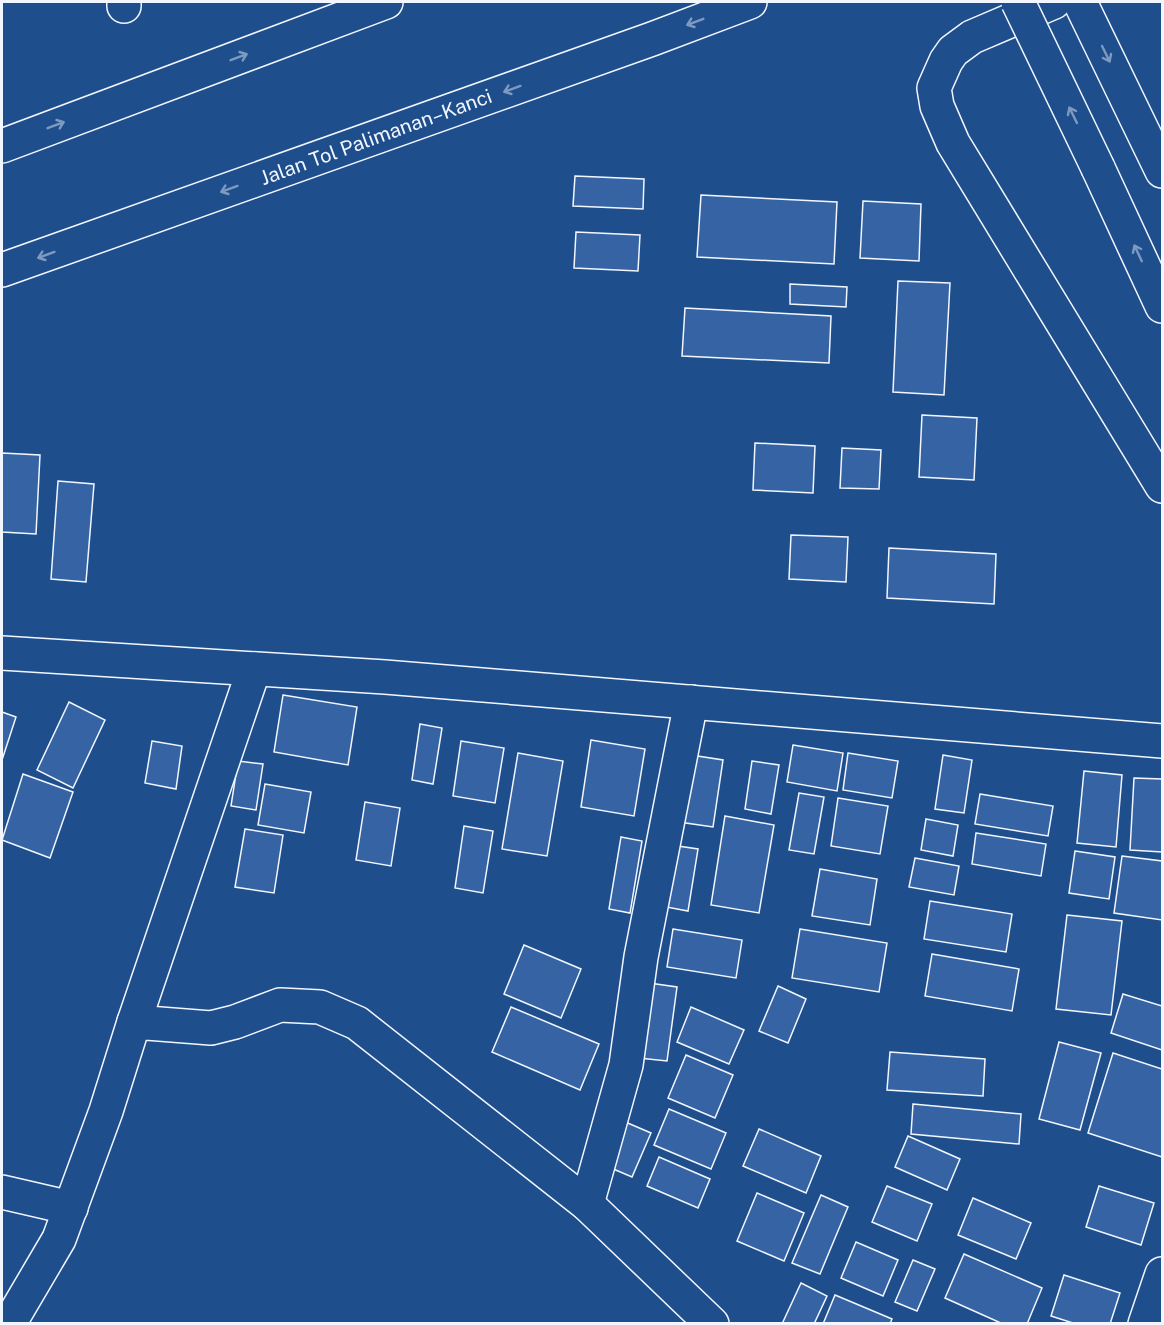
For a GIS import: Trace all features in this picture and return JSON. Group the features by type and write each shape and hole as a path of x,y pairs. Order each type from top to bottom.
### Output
{"main road":[{"path":"2,146 386,2"},
{"name":"Jalan Tol Palimanan–Kanci","path":"2,270 630,47 750,2"},
{"path":"1018,2 1162,306"},
{"path":"1054,2 972,37 952,51 934,88 937,106 953,144 1162,486"},
{"path":"1080,2 1157,159"},
{"path":"2,653 385,677 1162,741"},
{"path":"9,1323 59,1239 71,1208 106,1111 254,669"},
{"path":"587,1204 626,1065 641,957 691,702"},
{"path":"134,1022 211,1028 235,1022 280,1005 320,1007 357,1023 587,1204 712,1323"},
{"path":"2,1192 71,1208"},
{"path":"1145,1323 1162,1274"}],"building":[{"path":"575,176 644,179 643,209 573,206"},
{"path":"701,195 837,202 834,264 697,257"},
{"path":"863,201 921,204 919,261 860,258"},
{"path":"576,232 640,235 638,271 574,268"},
{"path":"898,281 950,283 944,395 893,392"},
{"path":"790,284 847,287 846,307 790,304"},
{"path":"685,308 831,316 829,363 682,356"},
{"path":"922,415 977,418 974,480 919,477"},
{"path":"755,443 815,446 813,493 753,490"},
{"path":"842,448 881,450 879,489 840,488"},
{"path":"2,453 40,455 36,534 2,532"},
{"path":"58,481 94,484 86,582 51,579"},
{"path":"791,535 848,537 846,582 789,579"},
{"path":"889,548 996,554 994,604 887,598"},
{"path":"283,695 357,707 348,765 274,752"},
{"path":"69,702 105,720 73,788 37,770"},
{"path":"2,712 16,717 2,760"},
{"path":"420,724 442,728 433,784 412,780"},
{"path":"591,740 645,749 634,816 581,807"},
{"path":"152,741 182,746 176,789 145,783"},
{"path":"461,741 504,748 495,803 453,796"},
{"path":"793,745 843,753 837,791 787,782"},
{"path":"518,753 563,761 547,856 502,849"},
{"path":"848,753 898,761 892,798 843,790"},
{"path":"691,755 723,760 713,827 679,822"},
{"path":"943,755 972,760 964,813 935,809"},
{"path":"238,761 263,764 256,810 231,806"},
{"path":"752,761 779,765 771,814 745,809"},
{"path":"1084,771 1122,775 1116,847 1077,843"},
{"path":"23,774 73,792 50,858 2,840"},
{"path":"1134,778 1162,779 1162,852 1130,850"},
{"path":"265,784 311,792 304,833 258,825"},
{"path":"799,793 824,797 814,854 789,850"},
{"path":"980,794 1053,806 1048,836 975,824"},
{"path":"838,798 888,806 880,854 831,846"},
{"path":"365,802 400,808 391,866 356,860"},
{"path":"725,816 774,825 759,913 711,905"},
{"path":"926,819 958,825 953,856 921,850"},
{"path":"464,826 493,831 483,893 455,888"},
{"path":"245,829 283,835 274,893 235,887"},
{"path":"976,833 1046,844 1041,876 972,864"},
{"path":"621,837 642,841 630,913 609,909"},
{"path":"671,845 698,849 688,911 661,906"},
{"path":"1075,851 1115,857 1109,899 1069,893"},
{"path":"1122,856 1162,861 1162,920 1114,913"},
{"path":"915,858 959,866 954,895 909,887"},
{"path":"820,869 877,879 870,925 812,916"},
{"path":"930,901 1012,914 1006,952 924,939"},
{"path":"1067,915 1122,921 1111,1015 1056,1009"},
{"path":"673,929 742,940 736,978 667,967"},
{"path":"800,929 887,943 879,992 792,978"},
{"path":"524,945 581,969 561,1018 504,994"},
{"path":"932,954 1019,969 1012,1011 925,996"},
{"path":"649,983 677,987 667,1061 639,1058"},
{"path":"778,986 806,999 788,1043 759,1031"},
{"path":"1123,994 1162,1006 1162,1050 1111,1033"},
{"path":"511,1007 599,1044 580,1090 492,1052"},
{"path":"691,1007 744,1030 729,1064 677,1042"},
{"path":"1059,1042 1101,1053 1080,1130 1039,1119"},
{"path":"890,1052 985,1059 983,1096 887,1090"},
{"path":"1113,1053 1162,1069 1162,1157 1088,1133"},
{"path":"686,1055 733,1075 715,1118 668,1098"},
{"path":"913,1104 1021,1114 1019,1144 911,1134"},
{"path":"669,1109 726,1133 711,1169 654,1145"},
{"path":"623,1121 651,1133 632,1177 604,1165"},
{"path":"759,1129 821,1156 806,1193 743,1166"},
{"path":"908,1136 960,1159 947,1190 895,1167"},
{"path":"659,1157 710,1179 698,1208 647,1186"},
{"path":"887,1186 932,1204 917,1241 872,1222"},
{"path":"1099,1186 1154,1203 1141,1245 1086,1227"},
{"path":"757,1193 804,1213 784,1261 737,1241"},
{"path":"821,1195 848,1207 820,1274 792,1263"},
{"path":"973,1198 1031,1223 1016,1259 958,1235"},
{"path":"856,1242 898,1260 883,1296 841,1278"},
{"path":"964,1254 1042,1288 1027,1324 1003,1324 945,1298"},
{"path":"913,1260 935,1269 917,1311 895,1302"},
{"path":"1064,1275 1120,1293 1110,1324 1076,1324 1051,1316"},
{"path":"801,1283 827,1296 814,1324 782,1324"},
{"path":"835,1295 892,1319 890,1324 823,1324"}]}
